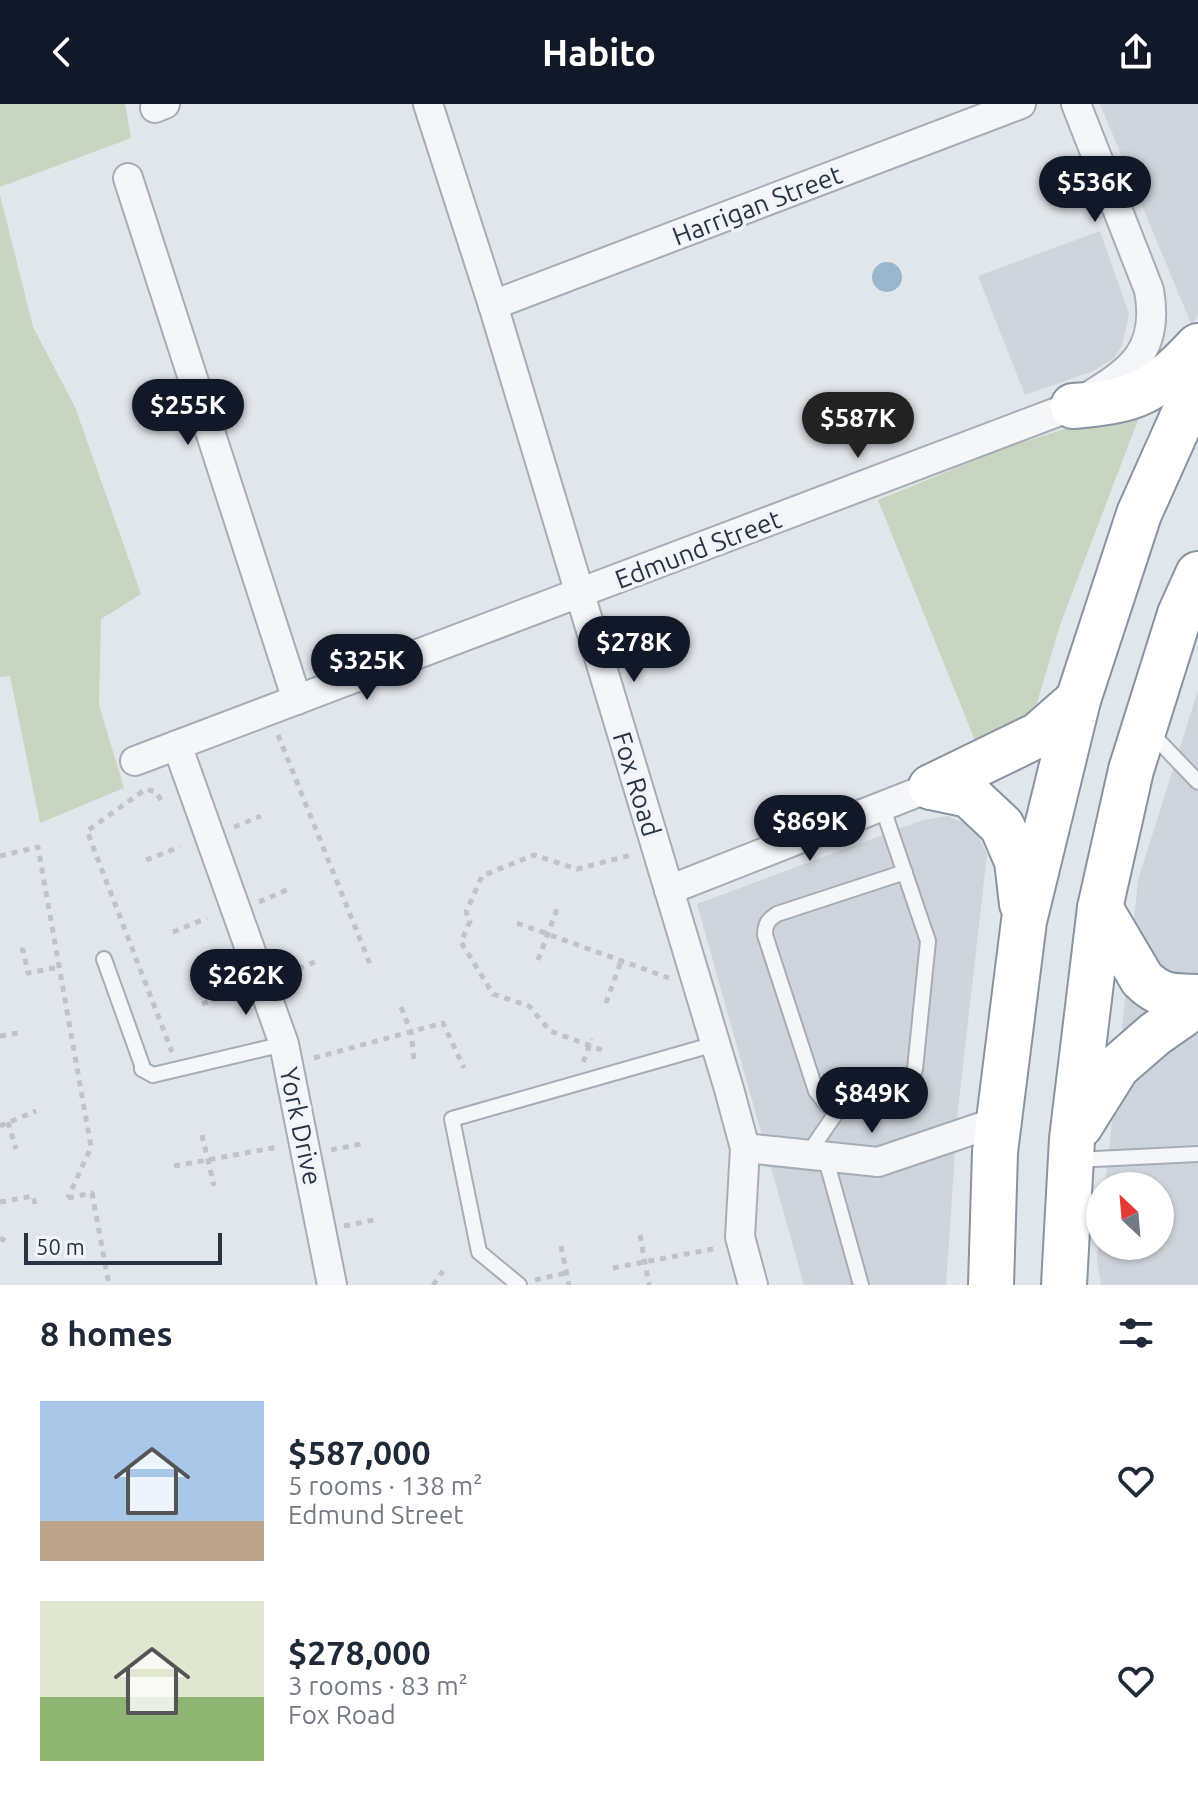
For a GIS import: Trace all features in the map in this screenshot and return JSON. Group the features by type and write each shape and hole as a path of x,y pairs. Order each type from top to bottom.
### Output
{"highway":[{"path":"1073,406 1134,398 1177,368 1198,346"},
{"path":"991,1285 995,1152 1024,921 1078,700 1139,514 1198,382"},
{"path":"1064,1285 1072,1149 1100,908 1131,770 1180,614 1198,574"},
{"path":"931,787 1038,735 1078,700"},
{"path":"931,787 969,795 1002,826 1017,861 1024,921"},
{"path":"1100,908 1142,979 1151,988 1165,996 1198,997"},
{"path":"1072,1149 1117,1067 1155,1034 1198,1004"}],"street":[{"name":"Fox Road","path":"428,104 493,305 745,1148 740,1237 753,1285"},
{"name":"Harrigan Street","path":"493,305 1021,104"},
{"name":"Edmund Street","path":"135,761 1073,406 1115,380 1134,363 1150,340 1153,313 1149,290 1076,104"},
{"path":"128,178 297,700"},
{"name":"York Drive","path":"177,745 284,1044 332,1285"},
{"path":"669,890 931,787"},
{"path":"745,1148 878,1162 999,1121"}],"lane":[{"path":"1145,726 1198,782"},
{"path":"882,806 905,872 928,941 913,1076 874,1098 838,1110 827,1105 816,1091 765,928 777,914 905,872"},
{"path":"104,959 142,1069 153,1075 284,1044"},
{"path":"519,1284 479,1252 452,1119 715,1044"},
{"path":"838,1110 816,1155 861,1285"},
{"path":"1072,1149 1198,1154"}],"path":[{"path":"278,735 372,969"},
{"path":"161,800 156,792 146,789 87,831 163,1020 172,1053"},
{"path":"229,829 261,816"},
{"path":"0,856 38,847 91,1147 68,1198 92,1193 109,1285"},
{"path":"146,860 180,847"},
{"path":"602,1050 550,1031 529,1006 493,994 461,942 470,921 466,912 482,876 534,855 577,869 631,855"},
{"path":"258,902 289,889"},
{"path":"538,960 557,909"},
{"path":"173,932 207,918"},
{"path":"517,923 669,978"},
{"path":"20,950 23,950 28,973 59,967"},
{"path":"286,973 317,961"},
{"path":"606,1003 621,961"},
{"path":"202,1004 235,991"},
{"path":"401,1007 411,1032 414,1060"},
{"path":"313,1058 443,1023 464,1068"},
{"path":"0,1036 23,1032"},
{"path":"0,1126 36,1111"},
{"path":"8,1122 16,1149"},
{"path":"202,1135 214,1186"},
{"path":"330,1150 366,1143"},
{"path":"174,1166 278,1147"},
{"path":"0,1202 7,1197 33,1192 35,1204"},
{"path":"343,1226 378,1219"},
{"path":"640,1235 649,1285"},
{"path":"561,1246 569,1285"},
{"path":"613,1268 723,1247"},
{"path":"433,1285 443,1271"},
{"path":"519,1284 566,1273"}],"shaded area":[{"path":"1100,104 1198,104 1198,315 1192,326"},
{"path":"1100,231 1129,314 1122,346 1114,358 1093,371 1025,395 978,276"},
{"path":"1198,690 1198,1285 1101,1285 1097,1260 1174,1260 1174,1172 1107,1172 1138,880"},
{"path":"948,816 966,824 979,838 987,854 958,1110 946,1285 804,1285 697,904 923,820"}],"green space":[{"path":"0,104 125,104 131,138 0,187"},
{"path":"0,195 33,327 75,407 141,594 101,619 99,705 124,788 40,823 10,676 0,677"},
{"path":"1141,412 1060,625 1037,703 1026,717 976,743 878,500 1010,446 1081,424"}],"water":[{"path":"887,262 893,263 901,271 901,283 893,291 887,292 881,291 873,283 872,277 873,271 881,263"}]}
